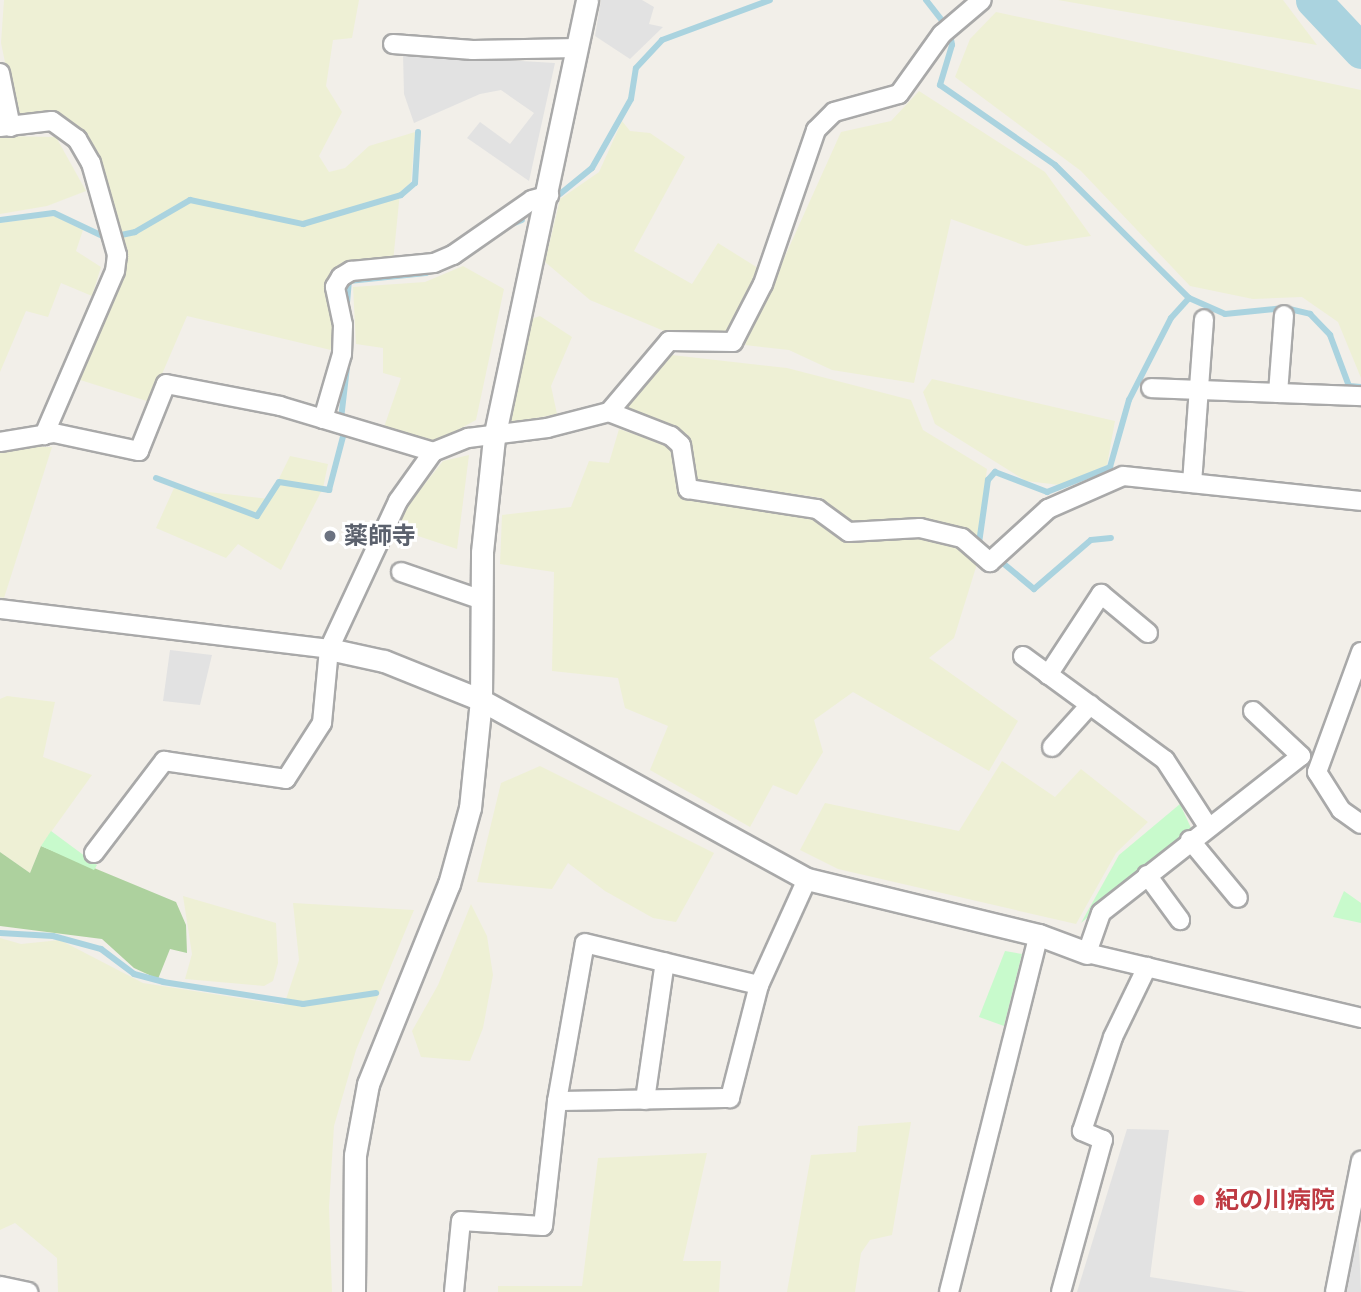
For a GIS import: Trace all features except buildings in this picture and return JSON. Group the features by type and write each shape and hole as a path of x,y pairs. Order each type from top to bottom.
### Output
{"street":[{"path":"354,1292 355,1155 368,1084 449,884 470,808 481,700 482,600 494,438 549,195 587,0"},
{"path":"609,412 669,341 733,342 763,284 816,130 835,112 900,94 949,29 982,0"},
{"path":"393,44 473,50 577,48"},
{"path":"0,73 5,127 52,121 77,139 91,163 117,255 115,271 44,435"},
{"path":"323,419 342,355 343,325 335,287 341,276 351,271 434,263 453,256 531,200 549,195"},
{"path":"1278,393 1284,315"},
{"path":"1192,483 1204,319"},
{"path":"0,442 44,435 139,451 166,384 280,406 433,452"},
{"path":"1151,388 1361,396"},
{"path":"94,853 163,761 286,779 322,723 329,649 398,501 433,452 468,438 494,438 609,412 671,436 681,445 688,489 817,509 849,532 920,528 962,538 990,562 1048,509 1123,476 1361,501"},
{"path":"401,572 482,600"},
{"path":"1048,675 1101,594 1148,633"},
{"path":"0,609 329,649 384,661 481,700 807,879 1040,935 1087,953 1361,1018"},
{"path":"1361,652 1317,772 1340,810 1361,824"},
{"path":"1023,656 1165,760 1208,825"},
{"path":"1052,747 1090,705"},
{"path":"1087,953 1101,914 1208,825 1301,756 1253,710"},
{"path":"1190,840 1238,898"},
{"path":"1147,875 1180,920"},
{"path":"557,1101 730,1098 759,985 807,879"},
{"path":"949,1292 1040,935"},
{"path":"454,1292 461,1221 543,1226 557,1101 585,943 759,985"},
{"path":"645,1100 665,962"},
{"path":"1061,1292 1103,1140 1083,1131 1113,1037 1147,967"},
{"path":"1335,1292 1361,1161"},
{"path":"1,1286 28,1292"}],"green space":[{"path":"4,0 359,0 352,38 333,40 326,86 342,112 319,156 329,172 345,168 369,146 415,132 411,182 400,192 393,262 330,270 335,351 187,316 150,402 77,379 125,267 99,163 68,123 17,120 1,43"},
{"path":"1058,0 1283,0 1317,45"},
{"path":"996,12 1361,90 1361,378 1338,322 1302,297 1253,299 1190,286 1081,171 955,77 970,39"},
{"path":"919,91 1045,172 1091,236 1026,246 951,219 914,383 832,370 789,350 745,345 841,132 891,121"},
{"path":"622,121 630,131 650,133 685,157 634,251 692,284 718,243 758,268 726,332 664,331 590,300 545,262 560,199 599,172"},
{"path":"0,136 56,137 86,191 47,206 0,214"},
{"path":"54,216 83,230 76,251 101,267 92,296 61,283 48,317 26,311 0,372 0,223"},
{"path":"463,266 504,289 476,420 430,445 383,430 401,378 383,373 383,348 356,344 353,287 425,282"},
{"path":"540,316 572,337 551,386 557,414 511,423 531,319"},
{"path":"663,354 787,368 911,400 923,430 987,469 978,536 892,519 853,525 822,498 689,479 685,441 624,411"},
{"path":"932,379 1115,421 1107,465 1060,485 1026,481 935,424 923,392"},
{"path":"619,429 675,448 685,497 808,515 845,538 880,540 919,533 955,542 977,564 954,638 929,658 1018,721 989,771 853,692 814,720 823,752 797,795 773,785 750,827 650,770 668,726 625,708 618,678 552,671 554,572 500,564 502,515 571,507 589,461 609,463"},
{"path":"0,447 52,447 4,598 0,597"},
{"path":"469,455 457,549 397,529 408,505 443,461"},
{"path":"290,456 328,464 323,488 281,570 238,544 226,558 156,528 174,488 269,499"},
{"path":"7,696 55,702 43,757 92,775 41,846 30,873 0,852 0,699"},
{"path":"1002,761 1055,797 1081,769 1148,822 1116,853 1076,924 838,869 800,850 825,803 959,831"},
{"path":"540,766 714,853 676,922 653,918 605,891 568,863 552,889 477,882 501,783"},
{"path":"1180,804 1191,828 1081,923 1119,855"},
{"path":"51,831 97,865 94,870 41,846"},
{"path":"41,846 176,902 186,925 187,953 170,949 158,979 134,968 102,939 0,926 0,852 30,873"},
{"path":"1344,891 1361,903 1361,923 1333,917"},
{"path":"183,896 276,923 278,963 273,981 264,986 185,979 192,954"},
{"path":"293,903 414,910 356,1050 334,1126 329,1207 332,1292 58,1292 57,1258 15,1223 0,1230 0,938 21,944 60,940 143,983 284,1005 299,960"},
{"path":"471,904 487,936 493,975 483,1028 470,1061 421,1057 412,1031 438,985"},
{"path":"1005,951 1022,954 1004,1026 979,1017"},
{"path":"911,1122 892,1235 870,1240 861,1253 855,1292 787,1292 811,1155 856,1152 858,1126"},
{"path":"707,1153 683,1261 721,1261 719,1292 498,1292 498,1286 582,1286 598,1158"}],"shaded area":[{"path":"601,0 642,0 654,7 649,24 663,27 630,59 595,36"},
{"path":"403,54 555,63 529,181 467,138 480,122 510,144 534,113 501,90 480,94 414,123 404,94"},
{"path":"170,650 212,655 200,705 163,701"},
{"path":"1127,1129 1169,1130 1150,1277 1246,1292 1077,1292"},
{"path":"1358,1224 1361,1292 1343,1292"}],"waterway":[{"path":"560,194 592,168 631,99 636,68 662,40 770,0"},
{"path":"926,0 949,29 952,45 940,85 1055,165 1189,298 1225,314 1285,308 1310,314 1330,335 1349,386 1361,387"},
{"path":"1313,0 1361,51"},
{"path":"0,220 54,213 107,238 135,232 190,200 303,224 401,195 415,183 418,132"},
{"path":"507,226 522,220"},
{"path":"347,303 349,281 426,273 456,262"},
{"path":"984,547 979,543 988,480 995,472 1047,492 1110,467 1129,400 1171,318 1189,298"},
{"path":"341,419 347,367"},
{"path":"156,478 257,516 279,482 329,490 345,429"},
{"path":"998,559 1034,589 1091,540 1111,538"},
{"path":"0,933 53,936 101,949 134,974 163,982 303,1004 376,993"}],"place":[{"name":"薬師寺","path":"330,536"},
{"name":"紀の川病院","path":"1199,1200"}]}
